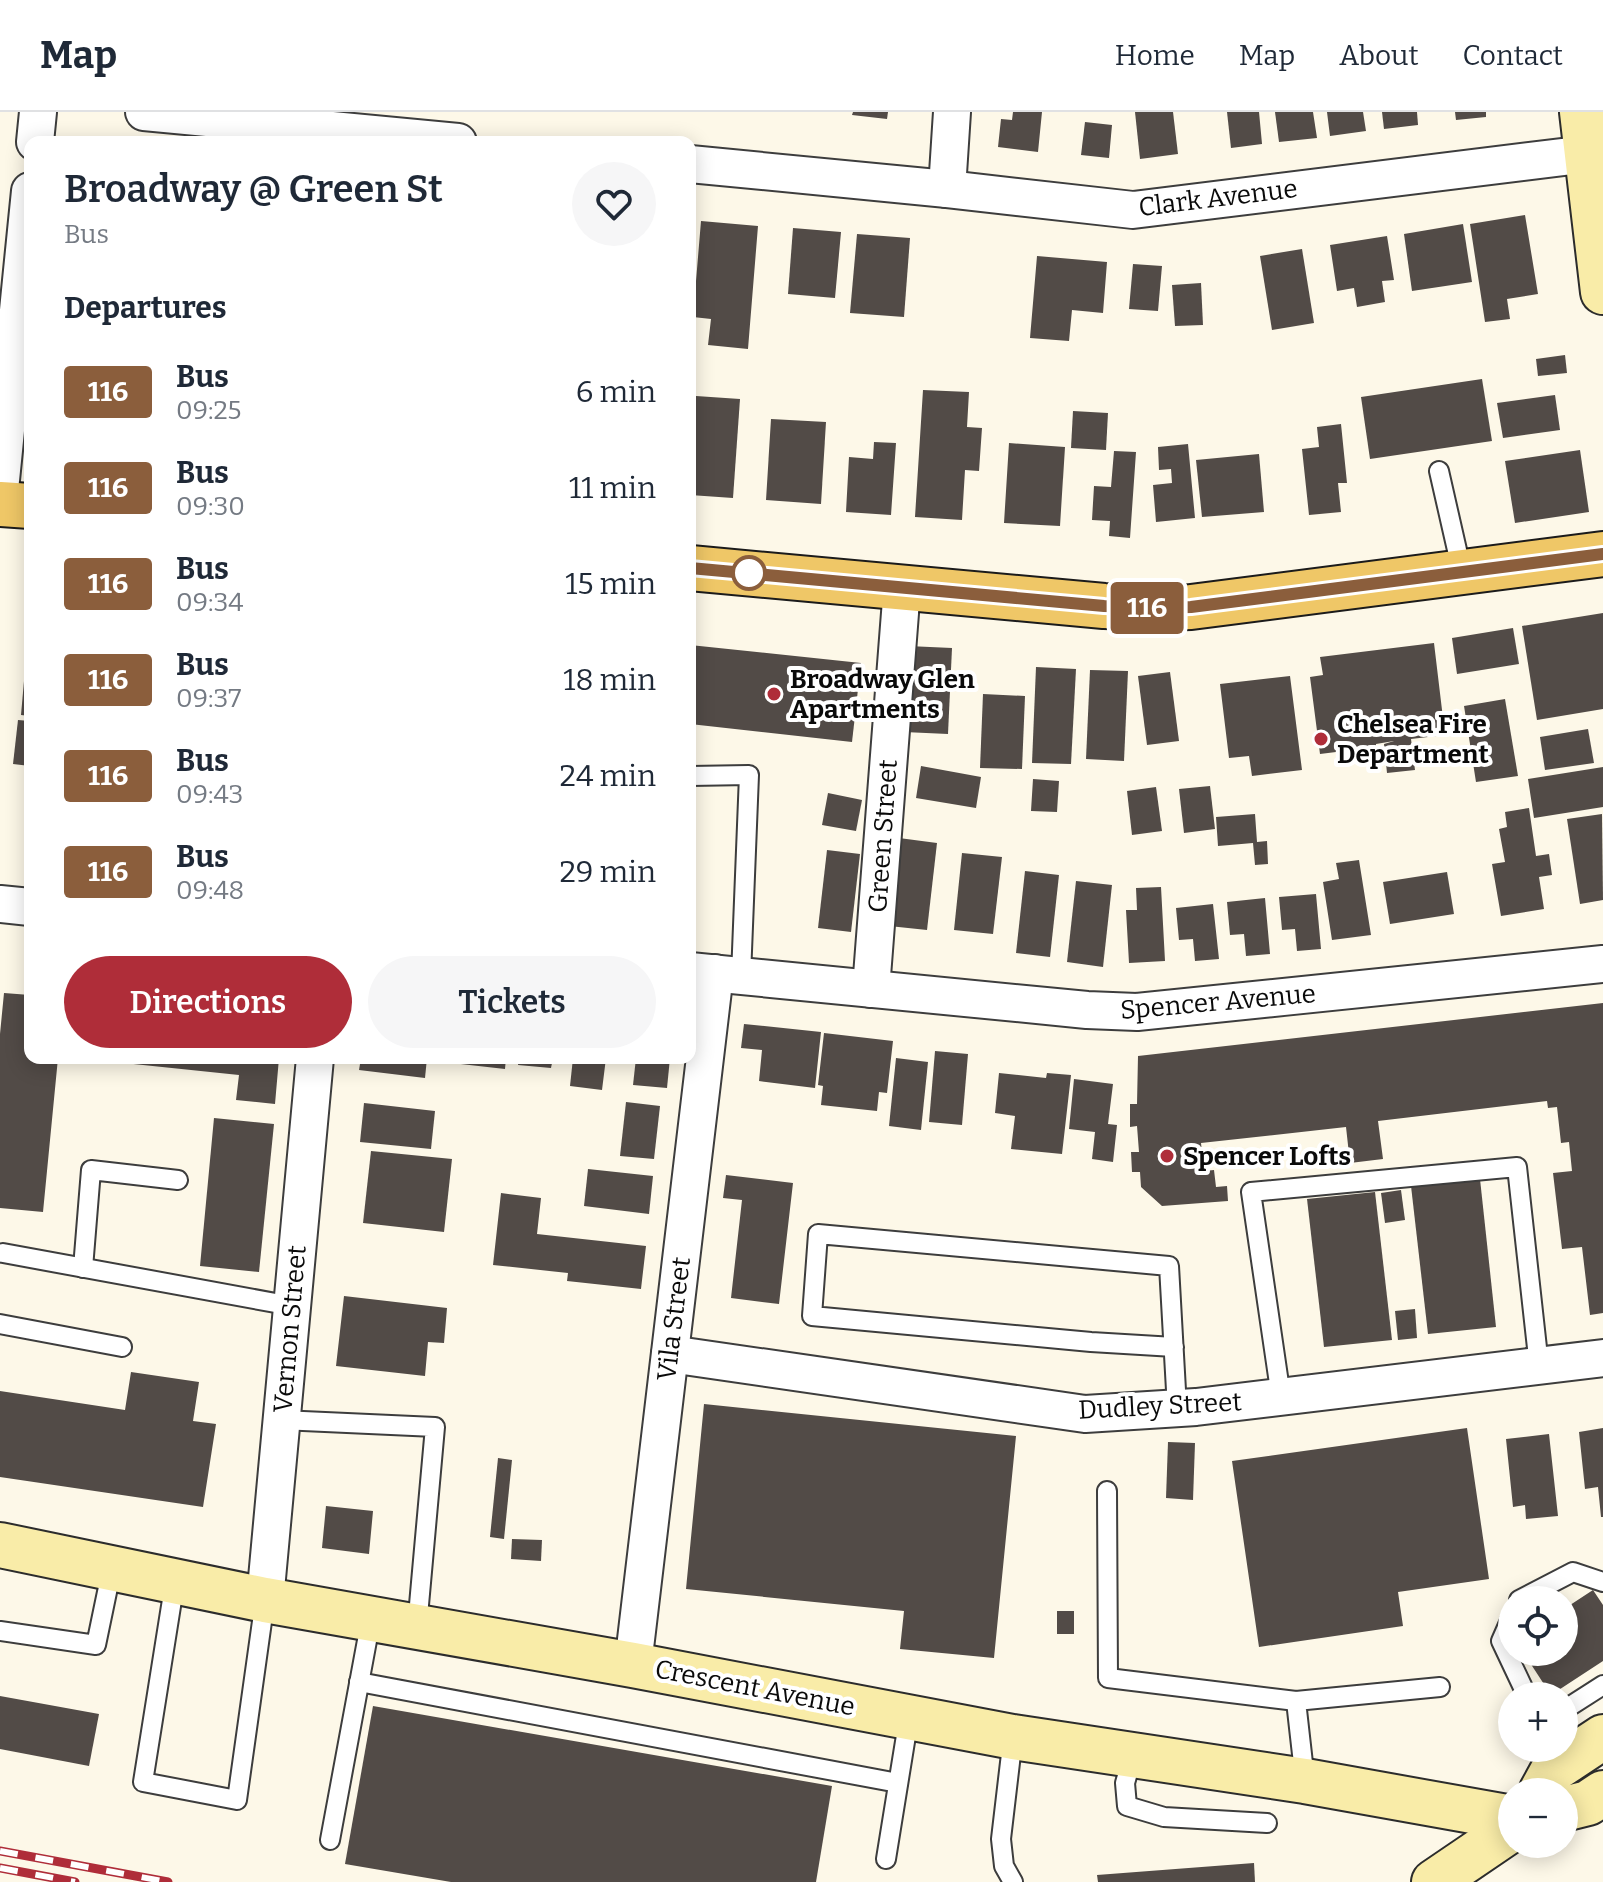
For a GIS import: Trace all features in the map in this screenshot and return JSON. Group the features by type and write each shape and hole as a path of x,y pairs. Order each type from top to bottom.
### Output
{"main road":[{"path":"0,504 24,506"},
{"path":"696,569 1104,606 1163,608 1603,554"}],"street":[{"path":"36,136 38,112"},
{"path":"144,112 395,136"},
{"path":"947,189 952,112"},
{"path":"1591,139 1603,292"},
{"name":"Clark Avenue","path":"696,165 1133,210 1591,139"},
{"path":"0,490 24,251"},
{"name":"Green Street","path":"871,989 902,587"},
{"path":"0,904 24,906"},
{"name":"Spencer Avenue","path":"715,974 1087,1010 1137,1012 1603,964"},
{"name":"Vila Street","path":"633,1665 715,974"},
{"name":"Vernon Street","path":"265,1600 314,1064"},
{"name":"Dudley Street","path":"670,1354 1085,1414 1281,1397 1603,1358"},
{"name":"Crescent Avenue","path":"0,1545 265,1600 1013,1737 1305,1781 1498,1815"},
{"path":"1549,1778 1553,1770 1603,1737"},
{"path":"1578,1806 1603,1793"},
{"path":"1578,1829 1603,1833"},
{"path":"1434,1882 1498,1839"}],"lane":[{"path":"1439,471 1462,572"},
{"path":"696,776 749,775 715,974"},
{"path":"1281,1397 1251,1192 1517,1167 1539,1366"},
{"path":"83,1268 91,1170 178,1180"},
{"path":"1174,1347 812,1316 818,1234 1169,1266 1174,1347 1177,1408"},
{"path":"3,1253 292,1306"},
{"path":"0,1324 122,1347"},
{"path":"281,1420 435,1427 417,1627"},
{"path":"1107,1491 1108,1678 1296,1701 1440,1687"},
{"path":"0,1631 96,1645 112,1568"},
{"path":"1546,1586 1573,1572 1603,1582"},
{"path":"175,1581 143,1782 237,1800 265,1600"},
{"path":"330,1840 371,1619"},
{"path":"359,1682 898,1783"},
{"path":"1578,1701 1603,1685"},
{"path":"1296,1701 1305,1781"},
{"path":"886,1859 909,1717"},
{"path":"1013,1737 1001,1839 1004,1866 1013,1882"},
{"path":"1133,1755 1125,1783 1127,1806 1164,1817 1267,1823"}],"building":[{"path":"853,112 888,112 887,119 852,115"},
{"path":"1013,112 1042,112 1038,152 998,147 1001,119 1012,120"},
{"path":"1135,112 1173,112 1178,154 1140,159"},
{"path":"1227,112 1259,112 1262,144 1231,148"},
{"path":"1275,112 1313,112 1317,138 1279,142"},
{"path":"1327,112 1363,112 1366,131 1330,136"},
{"path":"1382,112 1417,112 1418,125 1384,129"},
{"path":"1455,112 1486,112 1486,117 1456,120"},
{"path":"1085,122 1112,125 1109,158 1081,155"},
{"path":"1525,215 1538,294 1507,299 1510,319 1485,322 1470,224"},
{"path":"701,221 758,226 748,349 708,345 711,319 696,317"},
{"path":"1463,224 1472,282 1412,291 1404,234"},
{"path":"793,228 841,232 835,298 788,294"},
{"path":"857,234 910,238 904,317 850,313"},
{"path":"1387,236 1394,280 1382,281 1385,302 1357,307 1354,288 1337,291 1330,245"},
{"path":"1302,249 1314,323 1272,330 1260,256"},
{"path":"1037,256 1107,262 1103,313 1072,310 1069,341 1030,338"},
{"path":"1133,264 1162,266 1158,311 1129,309"},
{"path":"1201,283 1203,325 1175,326 1172,285"},
{"path":"1565,355 1567,373 1538,376 1536,359"},
{"path":"1482,379 1492,441 1370,459 1361,397"},
{"path":"923,390 969,392 967,427 982,428 979,471 965,470 962,520 915,517"},
{"path":"1555,395 1560,430 1503,438 1497,403"},
{"path":"696,396 740,399 733,498 696,495"},
{"path":"1073,411 1108,413 1106,450 1071,448"},
{"path":"771,419 826,422 821,504 766,500"},
{"path":"1341,424 1347,483 1338,483 1341,512 1309,515 1302,449 1319,447 1317,427"},
{"path":"874,442 896,443 891,515 846,512 849,457 873,459"},
{"path":"1009,443 1065,447 1060,526 1004,523"},
{"path":"1188,444 1195,518 1156,522 1153,485 1172,483 1171,469 1159,470 1158,447"},
{"path":"1580,450 1589,512 1515,523 1505,461"},
{"path":"1114,451 1136,452 1130,538 1109,536 1110,521 1092,520 1094,486 1111,487"},
{"path":"1259,454 1264,512 1202,517 1196,460"},
{"path":"1603,613 1603,709 1537,720 1522,626"},
{"path":"1513,628 1519,664 1457,674 1452,638"},
{"path":"1434,643 1445,735 1411,739 1415,770 1387,773 1384,744 1394,741 1376,744 1376,747 1320,754 1310,677 1323,675 1320,657"},
{"name":"Broadway Glen Apartments","path":"696,646 861,663 852,742 696,725"},
{"path":"908,646 952,648 948,734 904,732"},
{"path":"1036,667 1076,669 1071,764 1032,763"},
{"path":"1090,670 1128,671 1124,761 1086,759"},
{"path":"1170,672 1179,741 1147,745 1138,676"},
{"path":"1290,676 1302,770 1252,776 1249,756 1229,758 1220,684"},
{"path":"24,681 24,715 21,715"},
{"path":"983,694 1025,696 1022,769 980,768"},
{"path":"1505,699 1518,776 1476,782 1464,706"},
{"path":"18,720 24,720 24,765 13,764"},
{"path":"1588,729 1594,763 1545,770 1540,737"},
{"path":"921,766 981,777 976,808 916,798"},
{"path":"1603,767 1603,807 1534,818 1528,779"},
{"path":"1033,779 1059,781 1057,812 1031,811"},
{"path":"1210,786 1215,829 1184,833 1179,789"},
{"path":"1156,787 1162,831 1132,835 1127,791"},
{"path":"828,793 862,800 856,831 822,825"},
{"path":"1529,808 1536,856 1549,854 1552,875 1539,877 1544,909 1501,916 1492,864 1505,862 1499,829 1507,827 1505,812"},
{"path":"1255,814 1257,842 1267,841 1268,864 1255,865 1253,843 1218,846 1216,817"},
{"path":"1602,814 1603,900 1580,904 1567,819"},
{"path":"899,838 937,843 927,930 889,926"},
{"path":"827,850 860,854 851,932 818,928"},
{"path":"962,853 1002,857 993,934 954,930"},
{"path":"1359,860 1371,935 1332,940 1323,882 1339,879 1336,863"},
{"path":"1025,871 1059,875 1050,957 1016,953"},
{"path":"1447,872 1454,914 1390,924 1383,882"},
{"path":"1076,881 1112,885 1103,967 1067,962"},
{"path":"1161,887 1165,961 1129,963 1126,910 1137,910 1136,888"},
{"path":"1316,894 1321,949 1297,951 1295,929 1282,930 1279,897"},
{"path":"1265,898 1270,954 1246,956 1244,934 1230,935 1227,902"},
{"path":"1213,904 1219,959 1195,961 1193,939 1179,940 1176,908"},
{"path":"4,993 24,995 24,1064 57,1064 43,1212 0,1208 0,1034"},
{"name":"Spencer Lofts","path":"1603,1003 1603,1313 1590,1315 1582,1247 1562,1249 1553,1173 1572,1171 1569,1142 1561,1143 1557,1107 1548,1108 1547,1101 1378,1121 1383,1159 1350,1163 1346,1127 1201,1143 1204,1171 1214,1170 1216,1187 1227,1186 1228,1201 1162,1206 1141,1187 1140,1172 1132,1172 1131,1152 1139,1152 1137,1126 1130,1127 1130,1104 1137,1104 1138,1056"},
{"path":"744,1024 821,1032 815,1088 759,1081 762,1050 741,1048"},
{"path":"824,1033 893,1041 887,1093 879,1092 877,1111 821,1105 823,1086 818,1085"},
{"path":"935,1051 968,1054 962,1125 929,1122"},
{"path":"896,1058 928,1062 921,1130 889,1126"},
{"path":"133,1064 278,1064 275,1104 236,1100 239,1075"},
{"path":"360,1064 426,1064 425,1078 359,1070"},
{"path":"461,1064 505,1064 505,1069"},
{"path":"518,1064 552,1064 551,1068"},
{"path":"572,1064 605,1064 602,1090 570,1086"},
{"path":"635,1064 669,1064 667,1088 633,1085"},
{"path":"999,1073 1046,1078 1047,1073 1071,1075 1062,1154 1011,1149 1015,1116 995,1113"},
{"path":"1074,1079 1113,1084 1108,1124 1117,1125 1113,1162 1092,1159 1095,1132 1069,1129"},
{"path":"626,1102 660,1106 654,1159 620,1156"},
{"path":"364,1103 435,1111 431,1149 360,1142"},
{"path":"214,1118 274,1124 259,1272 200,1266"},
{"path":"371,1151 452,1159 444,1232 363,1223"},
{"path":"588,1169 653,1176 649,1214 584,1206"},
{"path":"726,1175 793,1183 779,1304 731,1298 742,1200 723,1198"},
{"name":"Spencer Lofts","path":"1480,1179 1496,1327 1428,1334 1411,1186"},
{"path":"1401,1190 1405,1220 1385,1223 1381,1193"},
{"name":"Spencer Lofts","path":"1375,1192 1392,1340 1324,1347 1307,1199"},
{"path":"501,1193 541,1198 537,1234 646,1246 641,1289 567,1281 568,1273 493,1265"},
{"path":"344,1296 447,1308 444,1343 428,1342 425,1376 336,1366"},
{"path":"1415,1309 1417,1338 1398,1340 1395,1311"},
{"path":"131,1372 199,1382 193,1421 216,1424 203,1507 0,1477 0,1391 125,1410"},
{"path":"704,1404 1016,1436 994,1658 900,1649 904,1611 686,1589"},
{"path":"1467,1428 1489,1579 1398,1592 1403,1626 1259,1647 1232,1461"},
{"path":"1603,1428 1601,1517 1598,1487 1585,1489 1579,1432"},
{"path":"1549,1434 1558,1516 1526,1519 1525,1505 1513,1507 1506,1439"},
{"path":"1168,1442 1195,1443 1193,1500 1166,1498"},
{"path":"498,1458 512,1460 504,1539 490,1537"},
{"path":"326,1506 373,1511 369,1554 322,1548"},
{"path":"512,1539 542,1540 541,1561 511,1559"},
{"path":"1593,1590 1603,1605 1603,1661 1571,1682 1543,1682 1532,1666 1578,1666 1578,1600"},
{"path":"1057,1611 1074,1611 1074,1634 1057,1634"},
{"path":"0,1696 99,1714 89,1766 0,1749"},
{"path":"373,1706 832,1786 816,1882 451,1882 345,1864"},
{"path":"1254,1863 1255,1882 1098,1882 1097,1875"}],"railway":[{"path":"0,1851 168,1882"},
{"path":"0,1868 75,1882"}],"bus line":[{"name":"116","path":"696,569 1104,606 1163,608 1191,607 1603,554"}],"place":[{"name":"Broadway Glen Apartments","path":"774,694"},
{"name":"Chelsea Fire Department","path":"1321,739"},
{"name":"Spencer Lofts","path":"1167,1156"}]}
